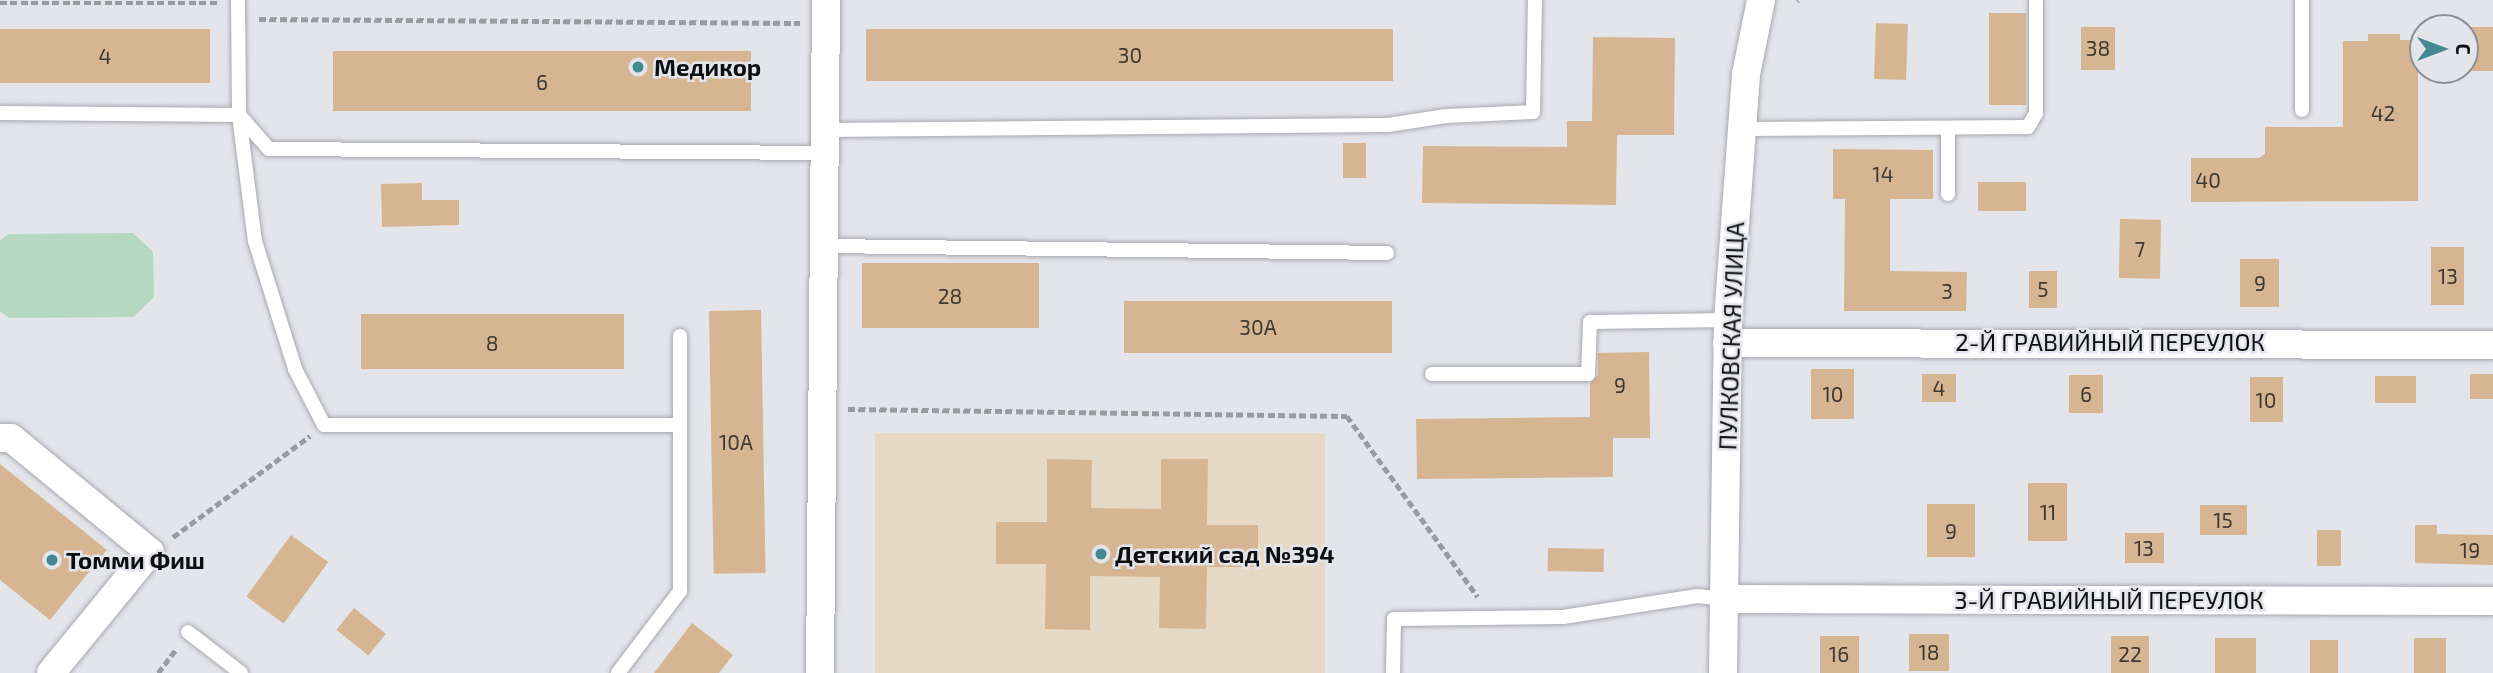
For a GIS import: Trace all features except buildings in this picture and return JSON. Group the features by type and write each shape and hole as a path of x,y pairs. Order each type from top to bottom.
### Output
{"street":[{"name":"ПУЛКОВСКАЯ УЛИЦА","path":"1723,673 1728,331 1741,130 1761,0"},
{"path":"820,673 826,12"},
{"name":"2-Й ГРАВИЙНЫЙ ПЕРЕУЛОК","path":"1728,331 2493,345"},
{"path":"0,438 11,438 150,552 51,673"},
{"name":"3-Й ГРАВИЙНЫЙ ПЕРЕУЛОК","path":"1724,599 2493,601"}],"lane":[{"path":"0,113 239,115 269,149 825,142 1388,125 1446,116 1533,112 1535,0"},
{"path":"1741,130 2020,130 2034,122 2036,0"},
{"path":"2302,0 2302,110"},
{"path":"237,7 239,115 255,241 295,369 324,425 676,425"},
{"path":"1948,130 1948,194"},
{"path":"824,246 1387,253"},
{"path":"1432,374 1588,374 1590,322 1728,331"},
{"path":"618,673 680,592 676,425 680,336"},
{"path":"1393,673 1394,620 1563,617 1697,596 1724,599"},
{"path":"188,632 242,673"}],"path":[{"path":"0,3 208,2 237,7 826,12"},
{"path":"822,409 1347,416 1493,618"},
{"path":"150,552 324,425"},
{"path":"158,673 188,632"}],"shaded area":[{"name":"Детский сад №394","path":"875,433 1325,433 1325,673 875,673"}],"green space":[{"path":"133,233 153,252 154,297 134,317 9,318 0,311 0,241 8,234"}],"place":[{"name":"Медикор","path":"638,67"},
{"name":"Детский сад №394","path":"1101,554"},
{"name":"Томми Фиш","path":"52,560"}]}
